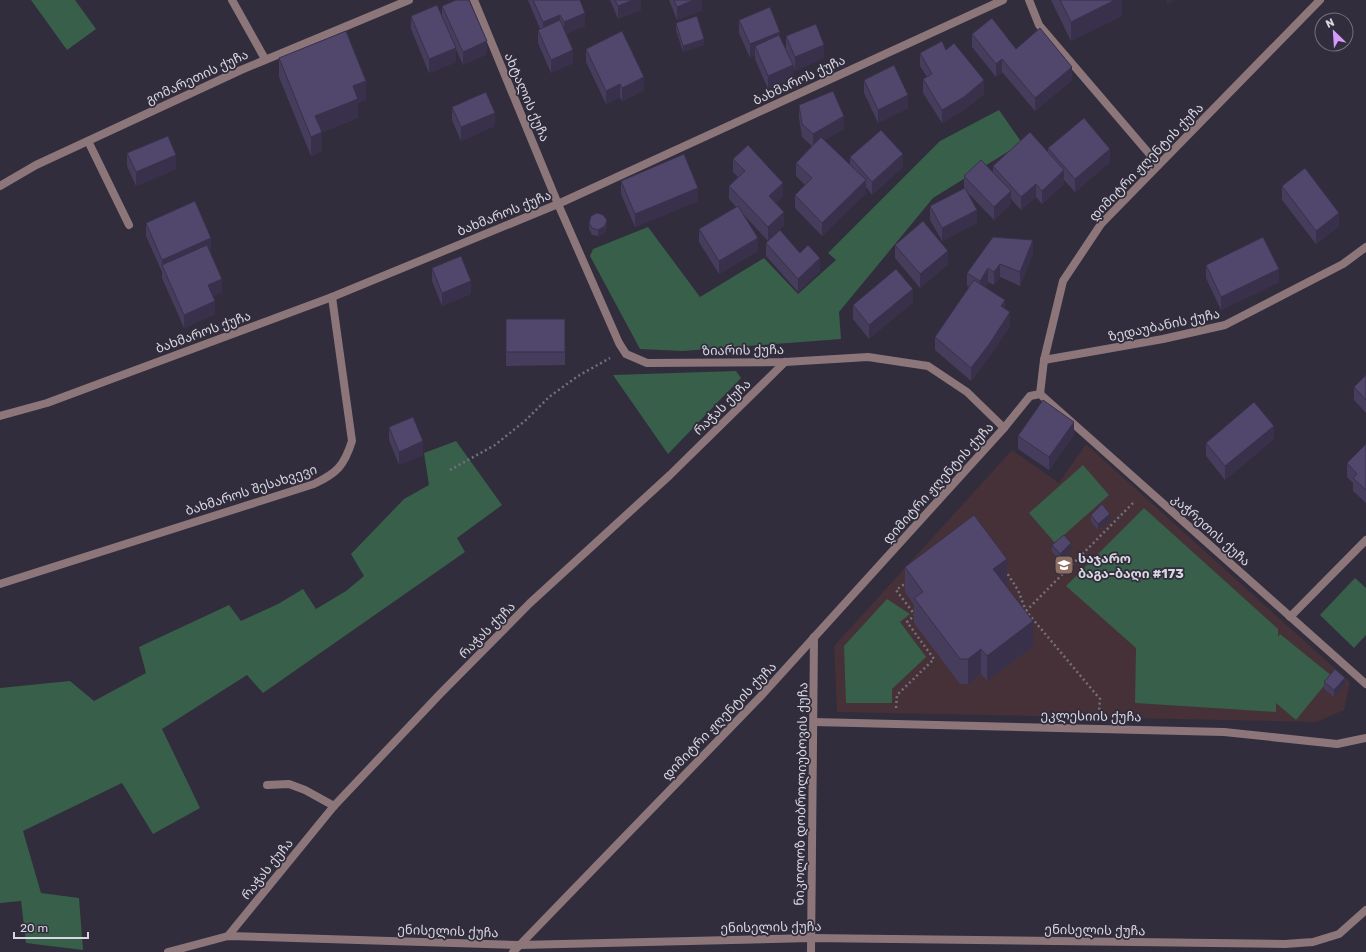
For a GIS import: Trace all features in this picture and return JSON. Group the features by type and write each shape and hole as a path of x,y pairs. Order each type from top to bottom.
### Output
{"street":[{"path":"232,0 265,59"},
{"name":"გომარეთის ქუჩა","path":"0,186 36,165 265,59 409,0"},
{"name":"ახტალის ქუჩა","path":"474,0 558,204"},
{"name":"ბახმაროს ქუჩა","path":"0,416 47,403 332,297 558,204 1003,0"},
{"path":"1029,0 1039,24 1158,164"},
{"name":"დიმიტრი ჟღენტის ქუჩა","path":"513,952 754,702 1004,428 1030,396 1040,394 1044,360 1063,281 1101,224 1320,0"},
{"path":"88,141 129,225"},
{"name":"ზიარის ქუჩა","path":"558,204 619,343 626,354 634,359 647,363 785,362 868,357 928,366 967,392 1004,428"},
{"name":"ზედაუბანის ქუჩა","path":"1044,360 1163,339 1225,325 1343,264 1366,247"},
{"name":"ბახმაროს შესახვევი","path":"0,584 314,484 328,477 339,469 348,454 352,441 332,297"},
{"name":"რაჭას ქუჩა","path":"228,936 334,806 440,694 530,603 670,475 785,362"},
{"name":"კაჭრეთის ქუჩა","path":"1040,394 1366,684"},
{"path":"1290,617 1366,540"},
{"name":"ნიკოლოზ დობროლიუბოვის ქუჩა","path":"811,952 814,637"},
{"name":"ეკლესიის ქუჩა","path":"814,722 1224,732 1336,744 1366,738"},
{"path":"267,785 290,784 305,790 334,806"},
{"name":"ენისელის ქუჩა","path":"168,952 228,936 519,945 811,938 1285,944 1313,942 1338,934 1366,910"}],"path":[{"path":"450,470 496,445 526,420 549,397 578,376 612,357 619,343"},
{"path":"1026,611 1147,489"},
{"path":"1001,564 1018,590 1026,611 1100,699 1098,728"},
{"path":"894,724 897,695 934,659 907,622 915,615 896,590 908,581"}],"shaded area":[{"name":"საჯარო ბაგა-ბაღი #173","path":"1086,444 1350,682 1344,710 1317,722 837,712 834,646 1012,450 1059,483"}],"green space":[{"path":"31,0 75,0 96,29 67,50"},
{"path":"999,110 1022,143 933,198 839,312 841,339 683,351 640,349 590,256 593,249 648,227 700,297 764,258 798,294 836,260 828,253 940,141"},
{"path":"736,371 741,378 668,454 613,375"},
{"path":"456,441 502,505 457,538 465,552 263,693 247,675 162,729 200,808 153,834 122,783 23,831 41,893 79,898 83,950 26,943 21,901 0,903 0,688 70,681 94,701 146,673 139,647 229,605 241,621 278,604 303,589 316,609 346,591 364,576 351,554 404,499 429,485 424,453"},
{"path":"1083,465 1109,495 1055,543 1029,513"},
{"path":"1144,508 1278,629 1278,637 1280,634 1332,676 1296,720 1276,703 1276,712 1135,703 1136,648 1066,586"},
{"path":"1355,578 1366,588 1366,635 1354,648 1320,615"},
{"path":"887,599 910,614 900,622 926,657 892,689 892,703 846,703 844,646"}],"building":[{"path":"456,0 469,0 487,41 463,52 442,6"},
{"path":"533,0 580,0 585,13 564,22 560,15 543,22"},
{"path":"615,0 633,0 618,6"},
{"path":"674,0 694,0 677,7"},
{"path":"1060,0 1115,0 1071,22"},
{"path":"437,5 456,48 429,59 411,16"},
{"path":"770,7 780,32 750,44 739,20"},
{"path":"697,16 704,39 683,46 676,23"},
{"path":"992,18 1016,49 1040,28 1072,67 1035,98 1002,59 996,64 972,34"},
{"path":"560,20 573,50 551,60 538,30"},
{"path":"816,24 824,45 795,57 786,36"},
{"path":"346,31 366,81 353,86 358,99 315,116 322,132 311,137 279,58"},
{"path":"622,31 644,77 622,88 620,84 606,91 586,49"},
{"path":"779,35 793,65 768,76 755,46"},
{"path":"942,41 946,50 954,43 984,80 964,97 942,110 923,79 932,74 920,53"},
{"path":"894,65 908,95 878,110 864,80"},
{"path":"833,91 844,116 813,134 802,124 799,105"},
{"path":"486,92 495,113 461,127 452,107"},
{"path":"1084,118 1110,149 1075,179 1048,148"},
{"path":"881,130 903,154 872,182 850,157"},
{"path":"1030,132 1064,170 1042,191 1036,184 1021,197 993,166"},
{"path":"168,136 176,155 136,172 127,153"},
{"path":"821,137 866,180 822,223 795,195 812,178 796,163"},
{"path":"748,145 783,183 769,196 784,212 768,227 729,186 745,171 733,159"},
{"path":"684,154 698,188 635,214 621,181"},
{"path":"981,160 1011,191 994,207 964,176"},
{"path":"1305,168 1339,213 1316,231 1282,186"},
{"path":"965,188 977,210 942,228 930,206"},
{"path":"195,201 211,238 162,260 146,223"},
{"path":"738,206 758,238 719,261 699,229"},
{"path":"597,213 603,215 607,220 605,226 598,230 592,228 589,223 591,216"},
{"path":"923,221 948,251 920,274 895,245"},
{"path":"780,230 800,253 808,245 820,258 798,279 766,243"},
{"path":"993,237 1033,240 1020,272 1000,264 994,272 988,268 980,281 967,273"},
{"path":"1263,237 1279,269 1221,297 1206,265"},
{"path":"207,245 222,279 208,285 215,301 184,315 162,265"},
{"path":"461,256 471,281 442,293 432,268"},
{"path":"896,269 913,289 869,325 853,305"},
{"path":"974,280 1005,300 1001,306 1010,312 990,343 971,368 935,337"},
{"path":"506,319 565,319 565,352 506,352"},
{"path":"1366,375 1366,400 1354,387"},
{"path":"1043,400 1074,422 1049,457 1018,436"},
{"path":"1254,402 1274,426 1225,466 1206,443"},
{"path":"413,417 423,441 399,452 389,427"},
{"path":"1366,444 1366,490 1353,478 1357,474 1347,463"},
{"path":"1102,504 1110,514 1098,524 1091,515"},
{"path":"974,515 1007,559 993,569 1033,621 987,656 981,649 968,659 960,659 914,598 923,592 905,567"},
{"path":"1064,535 1071,543 1060,554 1052,545"},
{"path":"1335,669 1345,678 1334,690 1324,682"}],"place":[{"name":"საჯარო ბაგა-ბაღი #173","path":"1064,565"}]}
